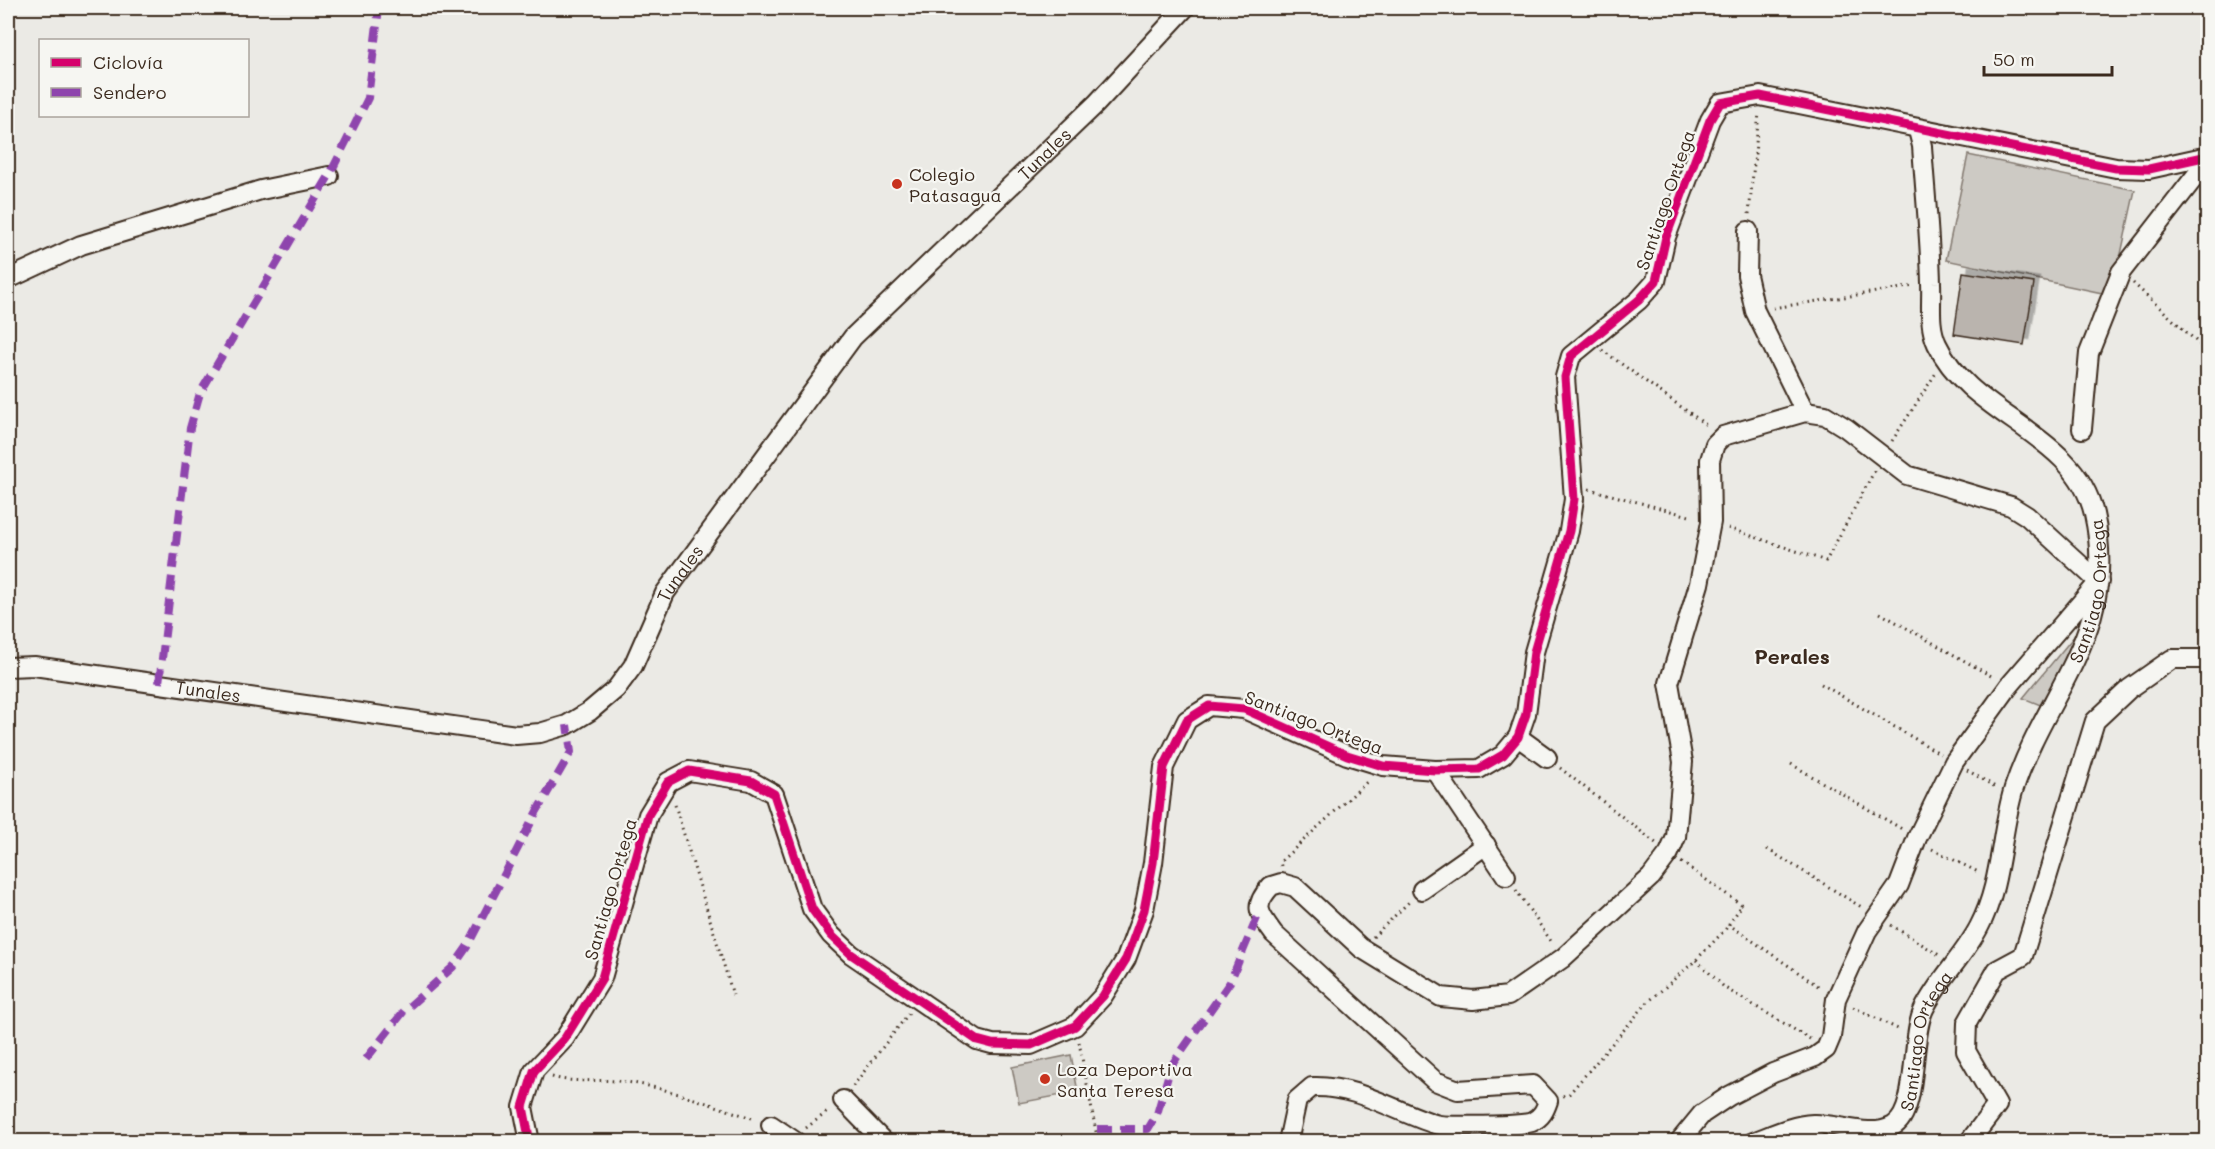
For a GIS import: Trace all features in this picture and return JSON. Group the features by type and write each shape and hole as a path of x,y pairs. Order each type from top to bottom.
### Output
{"street":[{"name":"Tunales","path":"8,667 34,666 80,672 516,735 540,733 567,725 616,689 633,666 665,593 853,337 1096,104 1185,8"},
{"name":"Santiago Ortega","path":"530,1142 523,1107 534,1071 565,1038 602,978 648,815 668,783 689,771 752,781 774,794 812,909 831,936 851,954 963,1031 992,1044 1031,1045 1075,1026 1103,996 1126,959 1144,910 1153,864 1164,767 1187,720 1209,706 1244,710 1347,755 1383,766 1435,770 1479,769 1503,755 1518,737 1526,714 1534,652 1569,531 1574,499 1565,377 1571,356 1639,300 1656,281 1666,237 1710,120 1720,103 1760,96 1918,130 1922,146 1931,283 1931,326 1945,359 2003,415 2035,435 2076,472 2093,512 2099,582 2097,605 2086,636 2022,766 2012,797 1995,881 1981,925 1940,980 1922,1013 1916,1038 1909,1101 1905,1113 1894,1126 1876,1131 1814,1124 1795,1127 1753,1142"},
{"path":"1918,130 2116,168 2149,169 2208,158"},
{"path":"2082,429 2089,353 2121,272 2208,158"},
{"path":"8,279 81,245 261,190 328,176"},
{"path":"1748,231 1747,275 1755,311 1806,412"},
{"path":"1288,1142 1298,1100 1312,1087 1334,1086 1437,1125 1531,1124 1544,1112 1548,1101 1533,1084 1458,1090 1435,1081 1274,934 1259,913 1259,904 1271,885 1281,883 1295,887 1361,948 1441,997 1473,1000 1508,996 1563,958 1652,877 1669,854 1676,837 1683,762 1669,683 1699,584 1711,522 1710,460 1715,444 1723,436 1806,412 1825,415 1907,475 2011,506 2027,516 2099,582 2009,686 1954,762 1917,838 1899,885 1867,931 1836,999 1831,1037 1826,1049 1815,1057 1773,1073 1728,1096 1702,1114 1679,1142"},
{"path":"1969,1142 1973,1140 1997,1105 1966,1051 1967,1023 1997,970 2023,956 2095,721 2129,688 2172,659 2208,659"},
{"path":"1518,737 1547,758"},
{"path":"1435,770 1506,876"},
{"path":"1422,890 1486,845"},
{"path":"843,1100 884,1142"},
{"path":"771,1125 794,1140"},
{"path":"1802,1142 1817,1142"}],"path":[{"path":"1748,231 1760,96"},
{"path":"2121,272 2208,352"},
{"path":"1755,311 1931,283"},
{"path":"1589,341 1723,436"},
{"path":"1826,561 1882,457 1945,359"},
{"path":"1880,613 2009,686"},
{"path":"1821,684 2012,797"},
{"path":"1547,758 1669,854 1742,905 1696,960 1647,1003 1569,1094 1548,1101"},
{"path":"1791,764 1932,849 1995,881"},
{"path":"1281,883 1280,862 1383,766"},
{"path":"668,783 733,995"},
{"path":"1767,849 1953,963"},
{"path":"1506,876 1563,958"},
{"path":"1361,948 1422,890"},
{"path":"1728,924 1836,999 1916,1038"},
{"path":"1696,960 1725,988 1826,1049"},
{"path":"794,1140 843,1100 919,1000"},
{"path":"1075,1026 1098,1142"},
{"path":"534,1071 566,1081 625,1082 687,1097 771,1125"}],"shaded area":[{"path":"1968,155 2135,190 2112,295 1946,260"},
{"path":"2076,634 2043,706 2023,698"},
{"name":"Loza Deportiva Santa Teresa","path":"1071,1055 1078,1092 1019,1103 1012,1067"}],"building":[{"path":"1963,272 2034,283 2024,345 1954,334"}],"marked path":[{"path":"159,683 190,428 200,393 329,176 368,98 379,8"},
{"path":"366,1059 404,1011 453,967 467,947 537,811 571,752 567,725"},
{"path":"1097,1129 1148,1129 1157,1114 1171,1066 1230,982 1259,913"}],"cycle path":[{"path":"530,1142 523,1107 534,1071 565,1038 602,978 648,815 668,782 689,771 751,781 774,794 812,909 831,935 851,954 977,1040 992,1044 1031,1045 1075,1026 1103,996 1126,959 1144,910 1153,863 1164,767 1187,720 1209,706 1244,709 1347,755 1383,766 1435,770 1479,769 1503,755 1518,737 1526,714 1534,652 1569,531 1574,499 1565,377 1571,356 1639,300 1656,281 1666,237 1710,120 1720,103 1760,96 2116,168 2149,169 2208,156"}],"place":[{"name":"Colegio Patasagua","path":"897,184"},
{"name":"Loza Deportiva Santa Teresa","path":"1045,1079"}],"district":[{"name":"Perales","path":"1792,656"}]}
